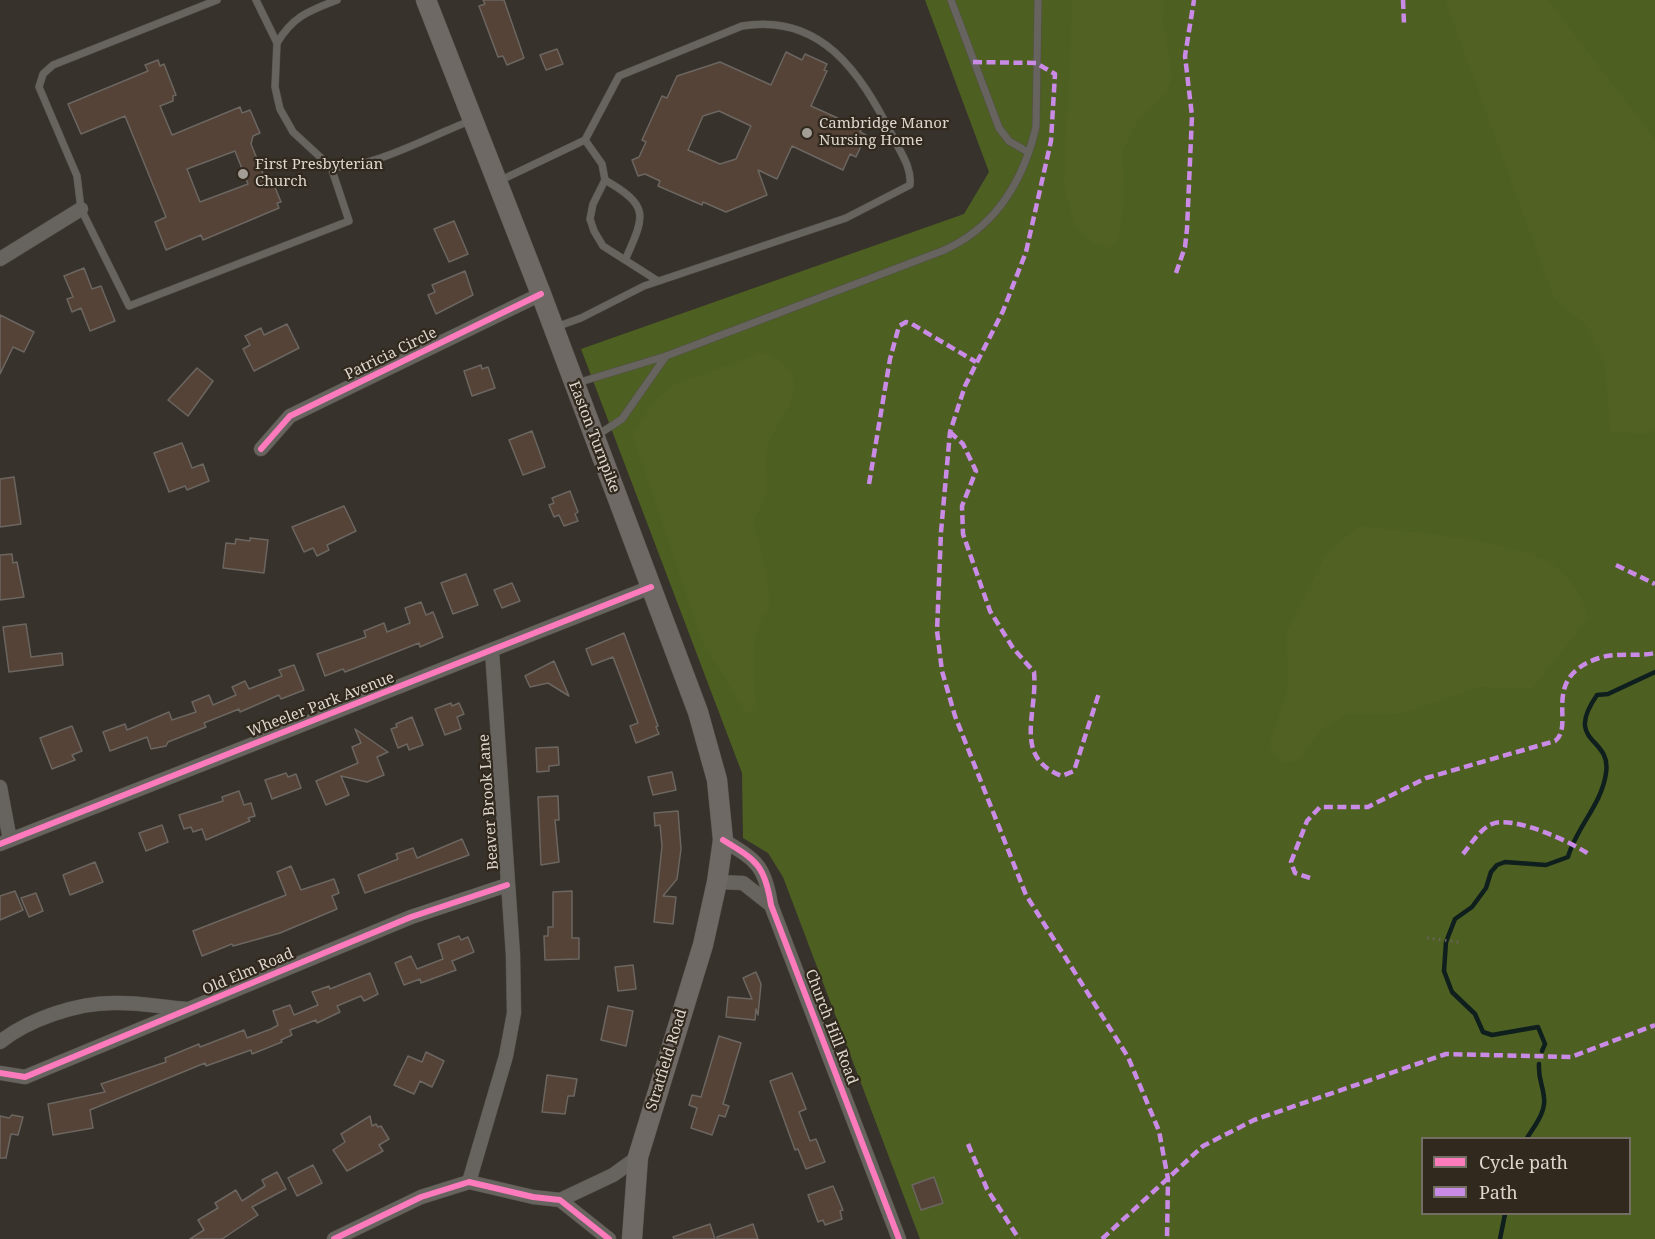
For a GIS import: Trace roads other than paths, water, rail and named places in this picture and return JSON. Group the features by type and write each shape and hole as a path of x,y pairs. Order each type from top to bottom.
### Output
{"main road":[{"name":"Easton Turnpike","path":"426,0 542,294 698,712 717,780 723,840 717,882"},
{"name":"Stratfield Road","path":"632,1239 638,1157 703,945 717,882"}],"street":[{"path":"0,259 81,209"},
{"name":"Patricia Circle","path":"261,449 290,416 542,294"},
{"name":"Wheeler Park Avenue","path":"5,842 651,588"},
{"name":"Beaver Brook Lane","path":"469,1182 506,1056 514,1013 513,955 492,651"},
{"path":"0,787 5,842"},
{"name":"Church Hill Road","path":"723,840 743,852 762,869 771,905 899,1239"},
{"path":"717,882 743,883 771,905"},
{"name":"Old Elm Road","path":"0,1073 25,1077 411,917 507,885"},
{"name":"Old Elm Road","path":"0,1042 16,1031 56,1014 100,1004 124,1003 190,1010"},
{"path":"334,1239 421,1197 469,1182 533,1197 560,1200 613,1175 638,1157"},
{"path":"560,1200 609,1239"}],"lane":[{"path":"217,0 52,65 44,74 39,87 77,176 81,209 129,306 350,221 331,167 292,132 280,109 275,87 278,43 287,27 309,11 337,0"},
{"path":"256,0 278,43"},
{"path":"951,0 999,128 1010,141 1028,152"},
{"path":"574,384 666,356 958,244 977,232 993,217 1015,186 1036,127 1038,0"},
{"path":"498,182 585,140 619,76 742,26 779,23 794,26 821,41 851,69 883,116 912,173 910,186 846,218 658,281 581,318 554,328"},
{"path":"331,167 347,168 369,162 474,119"},
{"path":"585,140 602,164 605,180 593,204 590,219 594,231 603,246 626,258 658,281"},
{"path":"605,180 632,198 639,209 641,221 626,258"},
{"path":"595,436 622,419 666,356"}],"waterway":[{"path":"1542,1051 1545,1044 1538,1027 1492,1035 1483,1032 1475,1014 1452,992 1444,971 1446,942 1455,919 1472,907 1486,888 1491,872 1497,865 1505,862 1546,865 1568,857 1600,795 1606,773 1606,761 1602,752 1586,731 1588,711 1597,695 1608,694 1655,672"},
{"path":"1528,1137 1539,1119 1544,1103 1539,1064"},
{"path":"1500,1239 1505,1215"}],"place":[{"name":"Cambridge Manor Nursing Home","path":"807,133"},
{"name":"First Presbyterian Church","path":"243,174"}]}
